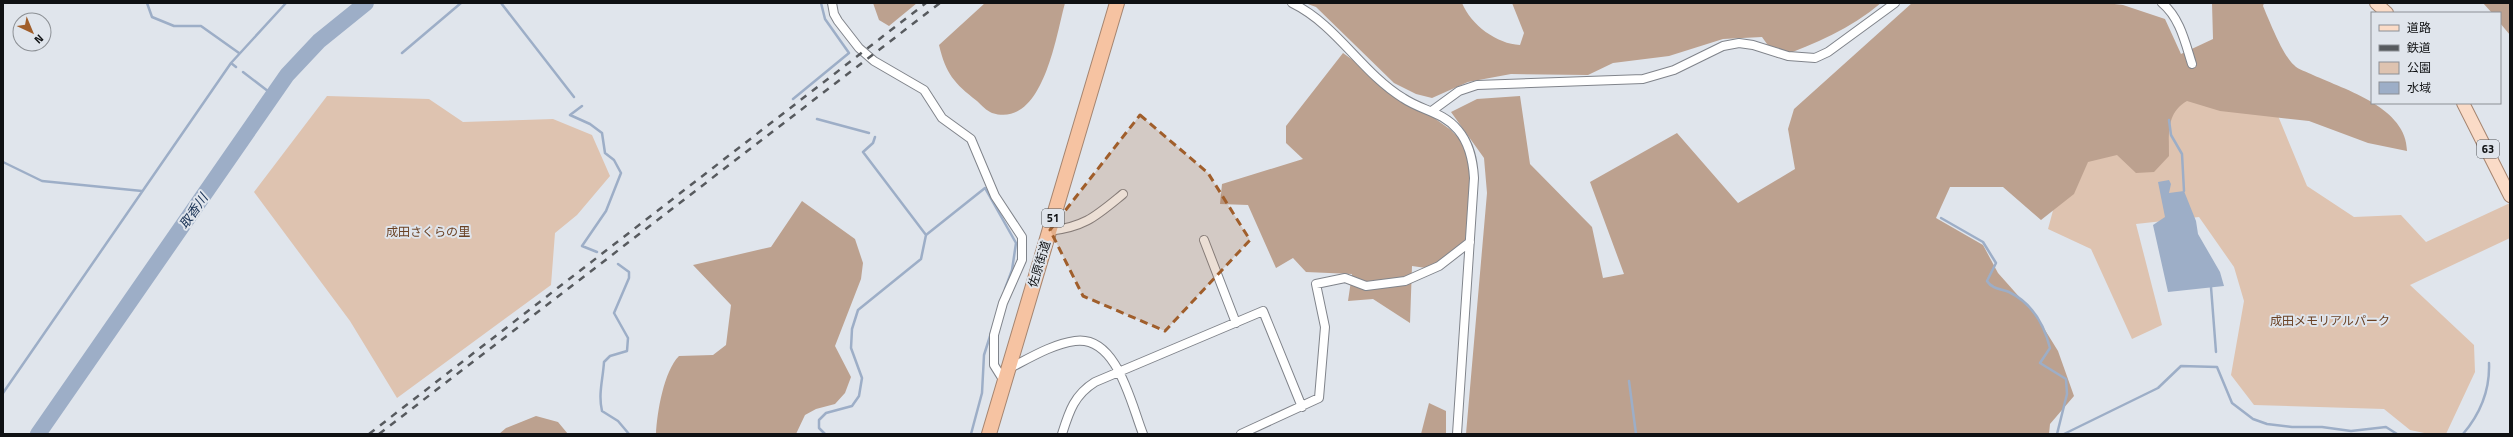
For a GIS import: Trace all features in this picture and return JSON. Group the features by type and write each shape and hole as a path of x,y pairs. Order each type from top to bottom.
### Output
{"highway":[{"name":"佐原街道","path":"989,434 1117,3"}],"main road":[{"path":"2376,3 2386,12"},
{"name":"63","path":"2464,104 2510,196"}],"street":[{"path":"832,3 834,14 838,21 859,48 874,61 924,90 942,118 971,139 995,196 1022,237 1022,260 1003,303 994,335 994,365 1006,375 1040,354 1074,341 1084,340 1095,343 1105,349 1112,358 1143,434"},
{"path":"1292,3 1318,18 1382,83 1414,104 1433,110 1458,129 1470,149 1474,178 1457,434"},
{"path":"1433,110 1459,91 1477,85 1643,79 1674,70 1723,46 1739,43 1752,45 1788,56 1815,58 1828,52 1896,3"},
{"path":"2162,3 2173,14 2179,26 2192,64"},
{"path":"1049,231 1070,228 1088,222 1123,194"},
{"path":"1204,240 1236,323"},
{"path":"1241,434 1320,398 1325,327 1316,284 1345,278 1366,286 1405,281 1439,266 1470,242"},
{"path":"1062,434 1069,410 1079,395 1095,382 1263,312 1302,407"}],"highlighted area":[{"path":"1140,115 1208,173 1250,240 1165,331 1083,296 1050,230"}],"green space":[{"name":"成田メモリアルパーク","path":"2064,86 2271,99 2307,186 2354,217 2401,215 2426,242 2510,203 2510,238 2410,285 2474,345 2475,372 2446,434 2429,434 2410,430 2384,409 2254,405 2231,375 2244,301 2234,267 2199,217 2136,224 2162,325 2132,339 2091,249 2048,229 2066,162"},
{"name":"成田さくらの里","path":"327,96 429,99 463,122 553,119 592,135 610,176 577,215 555,233 551,285 397,398 350,321 254,192"}],"shaded area":[{"path":"873,3 917,3 889,26 879,20"},
{"path":"985,3 1065,3 1051,57 1035,94 1024,107 1009,114 990,112 962,89 948,71 939,45"},
{"path":"1305,3 1462,3 1472,19 1486,32 1502,41 1520,45 1524,33 1512,3 1881,3 1857,21 1832,35 1777,58 1762,37 1723,39 1669,56 1613,63 1588,75 1511,74 1468,82 1432,98 1416,94 1394,83 1316,7"},
{"path":"1912,3 2106,3 2123,5 2165,19 2181,54 2213,39 2212,3 2264,3 2263,6 2285,54 2294,65 2300,70 2357,94 2386,112 2397,123 2404,136 2407,151 2368,143 2309,121 2220,111 2187,101 2180,106 2172,118 2169,132 2169,156 2154,172 2136,173 2117,155 2088,162 2074,194 2041,220 2003,187 1950,187 1936,218 1983,245 1998,273 2037,317 2058,351 2074,396 2050,424 2049,434 1466,434 1487,193 1484,158 1451,112 1477,99 1520,96 1530,164 1592,227 1603,278 1624,274 1590,182 1677,133 1738,203 1795,169 1788,129 1794,109"},
{"path":"2483,3 2510,3 2510,35 2501,24 2501,12 2491,12"},
{"path":"1343,53 1451,130 1463,144 1471,170 1472,182 1470,206 1465,242 1433,269 1412,266 1410,323 1373,299 1348,301 1352,274 1306,272 1293,258 1276,268 1248,205 1220,204 1222,184 1303,159 1286,143 1286,126"},
{"path":"802,201 855,239 863,263 861,279 835,346 851,377 845,393 835,404 816,409 805,415 796,434 656,434 658,415 665,381 669,371 679,356 713,355 726,345 731,305 693,265 771,247"},
{"path":"1429,403 1446,411 1446,434 1421,434"},
{"path":"536,416 558,422 568,434 499,434 506,428"}],"water":[{"path":"2169,180 2171,184 2169,193 2184,191 2196,221 2198,234 2220,272 2224,286 2168,292 2153,225 2165,217 2158,182"}],"waterway":[{"path":"147,3 152,17 174,26 201,26 239,53"},
{"path":"3,393 231,63 286,3"},
{"name":"取香川","path":"38,434 287,75 319,41 366,3"},
{"path":"402,53 461,3"},
{"path":"501,3 574,97"},
{"path":"793,99 849,53 825,19 821,3"},
{"path":"231,63 236,67"},
{"path":"243,72 273,95"},
{"path":"582,106 570,115 590,124 602,133 605,153 614,160 621,173 606,211 582,246 597,252"},
{"path":"817,119 869,133"},
{"path":"2169,120 2171,135 2182,154 2184,191"},
{"path":"875,137 873,143 863,152 926,235 985,188 1016,243 1012,270 1005,289"},
{"path":"3,162 42,181 142,191"},
{"path":"1941,218 1983,242 1996,263 1987,281 1989,284 2017,297 2036,315 2050,348 2040,363 2066,379 2067,394 2057,434"},
{"path":"825,434 819,428 819,420 826,413 852,406 859,396 862,378 851,348 852,329 858,310 921,259 926,235"},
{"path":"618,264 629,272 629,278 614,313 628,338 627,351 610,356 604,362 600,399 602,411 618,421 629,434"},
{"path":"2211,287 2216,352"},
{"path":"971,434 982,393 984,355 991,333"},
{"path":"2463,434 2479,410 2483,401 2488,382 2489,363"},
{"path":"2064,434 2158,388 2181,366 2217,367 2232,403 2253,419 2267,424 2292,427 2322,427 2351,431 2386,427 2397,434"},
{"path":"1629,381 1636,434"}],"railway":[{"path":"369,434 926,3"},
{"path":"379,434 940,3"}]}
